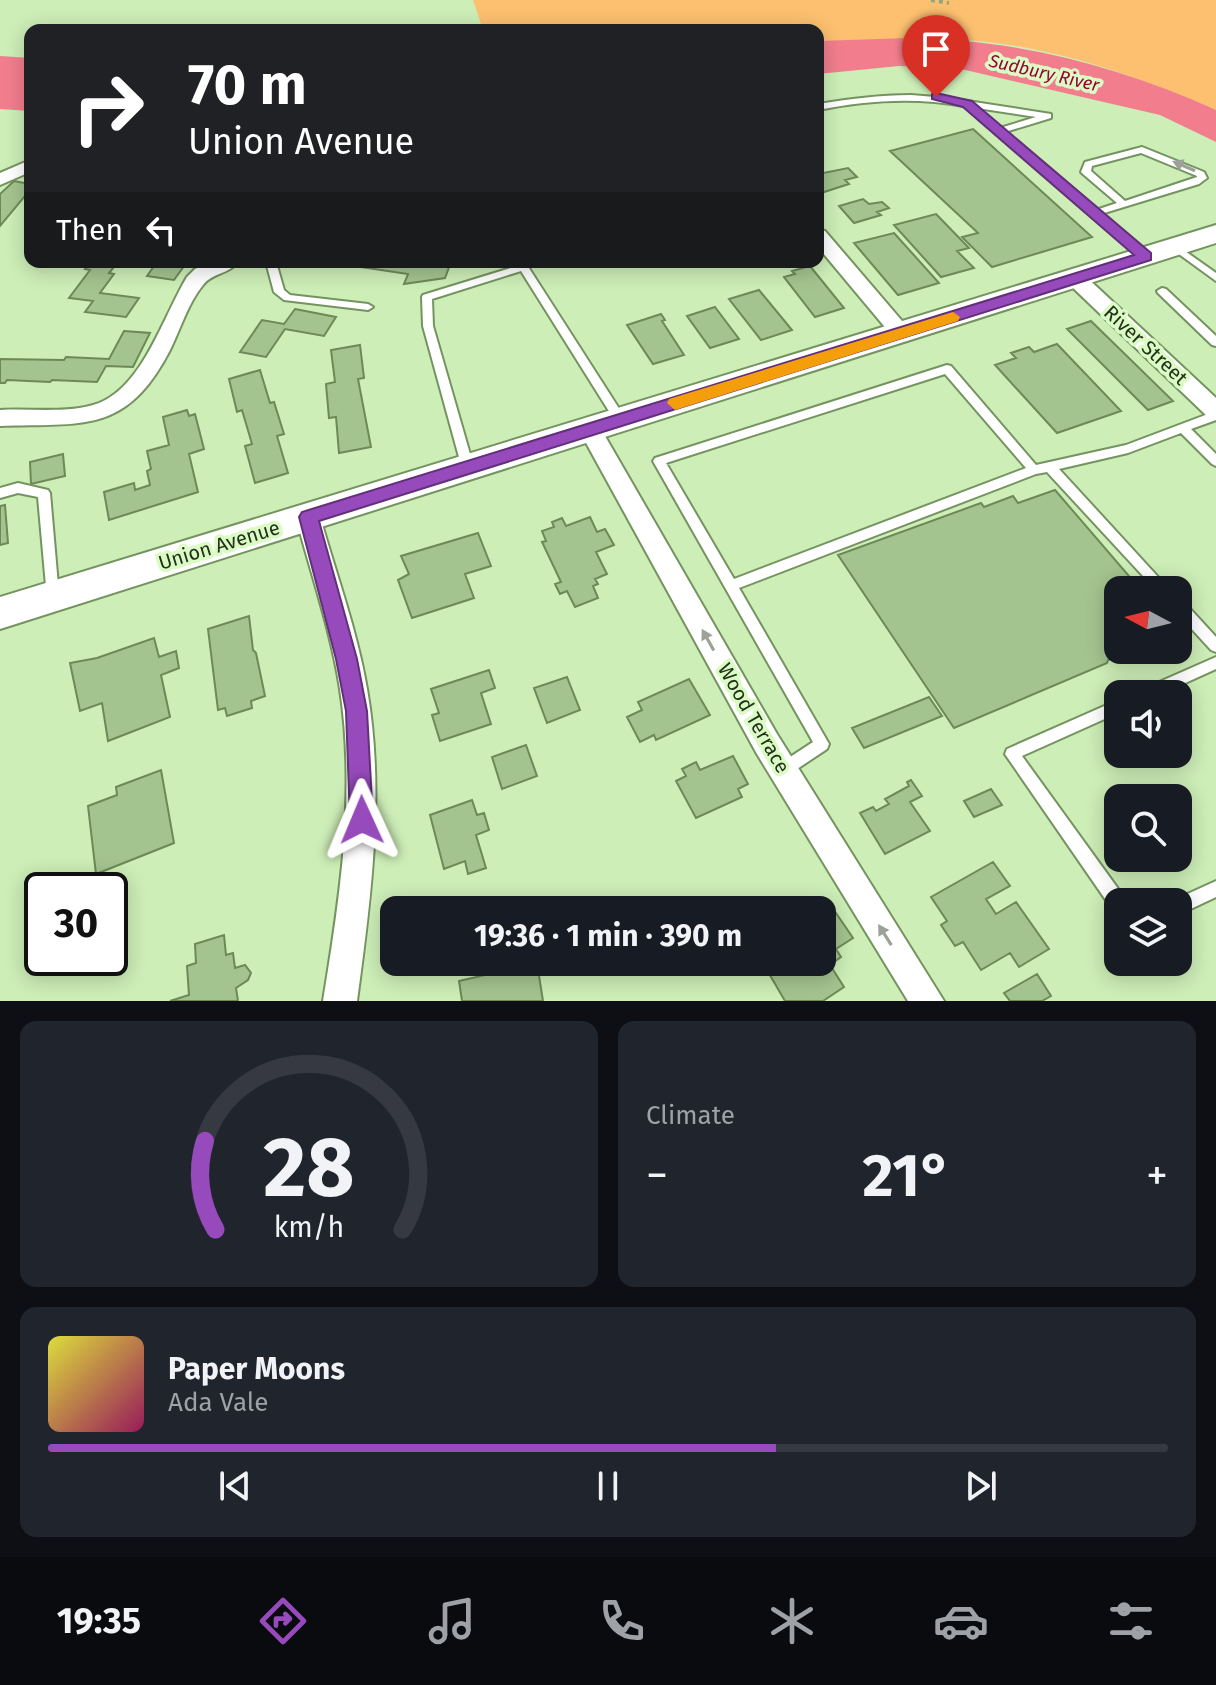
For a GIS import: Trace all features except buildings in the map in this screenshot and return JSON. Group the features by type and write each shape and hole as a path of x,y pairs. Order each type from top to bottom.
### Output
{"main road":[{"name":"Union Avenue","path":"0,613 1216,234"}],"street":[{"path":"0,180 24,168"},
{"path":"824,242 901,333"},
{"path":"0,418 90,412 117,405 135,387 194,282 215,268"},
{"name":"River Street","path":"1076,279 1216,413"},
{"name":"Wood Terrace","path":"590,430 783,770 927,1001"},
{"path":"308,517 347,659 357,711 361,763 362,820 357,886 340,1001"}],"lane":[{"path":"824,106 876,98 936,97 1048,116 999,131"},
{"path":"967,104 1095,213 1160,252 1216,278"},
{"path":"1095,213 1200,180 1201,174 1142,150 1088,164 1086,172 1123,204"},
{"path":"273,268 279,292 288,298 368,307"},
{"path":"468,468 428,326 427,297 513,268"},
{"path":"524,268 621,421"},
{"path":"1162,291 1216,342"},
{"path":"783,770 822,744 659,461 947,369 1034,470"},
{"path":"731,586 1034,470 1128,449 1216,413"},
{"path":"1183,428 1216,461"},
{"path":"1050,467 1151,576"},
{"path":"0,493 18,488 44,493 53,597"},
{"path":"1192,620 1216,646"},
{"path":"1178,680 1216,663"},
{"path":"1104,712 1012,754 1107,888"},
{"path":"1192,900 1216,889"}],"path":[{"path":"931,0 949,3"}],"shaded area":[{"path":"473,0 1216,0 1216,110 1093,64 996,43 946,39 824,41 824,24 481,24"}],"water":[{"name":"Sudbury River","path":"948,40 987,43 1066,58 1142,80 1216,110 1216,142 1160,115 961,69 899,66 824,73 824,41"},
{"path":"0,56 24,58 24,111 0,109"}],"slow traffic":[{"path":"675,403 953,317"}],"route":[{"path":"362,820 357,711 347,659 308,517 1145,257 967,104 936,97"}]}
